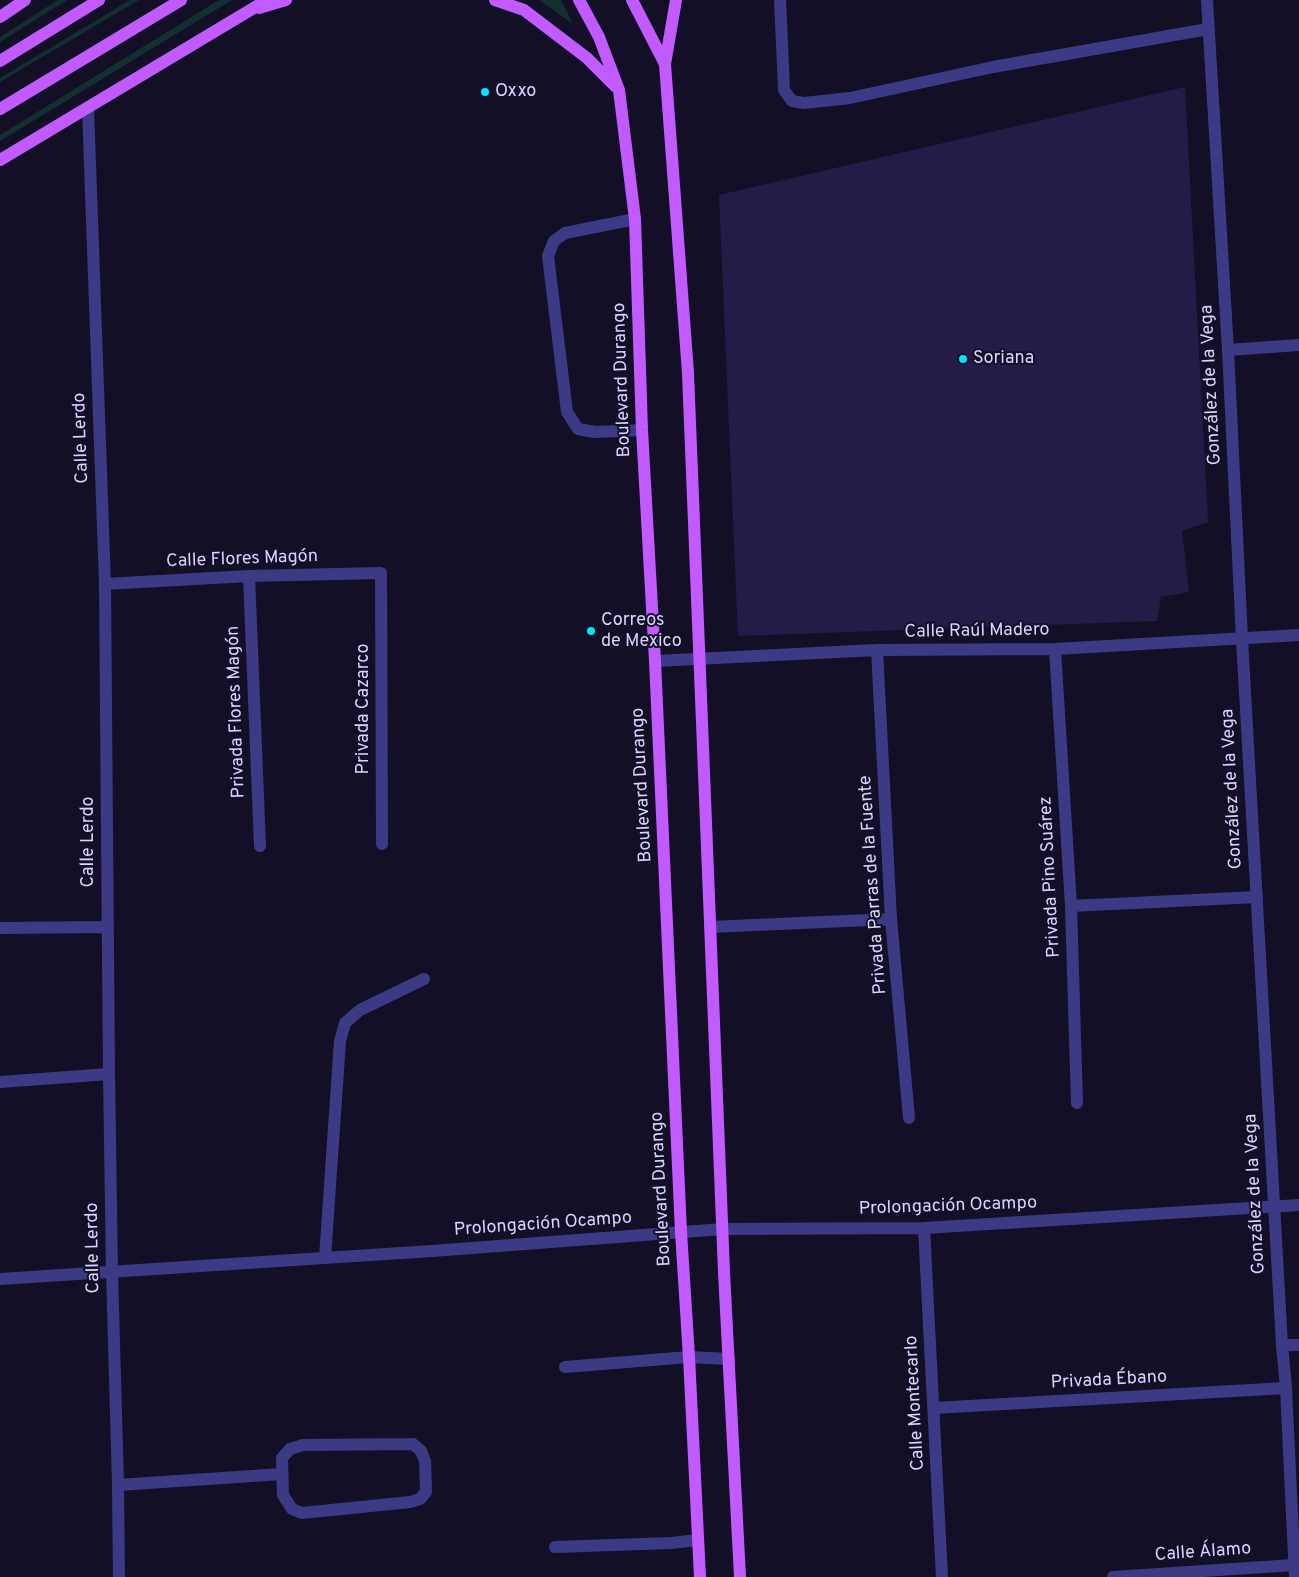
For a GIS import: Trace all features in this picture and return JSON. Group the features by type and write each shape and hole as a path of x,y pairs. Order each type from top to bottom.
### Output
{"main road":[{"path":"0,16 25,0"},
{"path":"0,61 99,0"},
{"path":"0,109 180,0"},
{"path":"0,160 267,0"},
{"path":"247,12 286,0"},
{"path":"495,0 524,10 587,58 620,90"},
{"name":"Boulevard Durango","path":"579,0 599,37 620,90 636,219 642,430 655,662 681,1232 700,1577"},
{"path":"632,0 665,64"},
{"path":"676,0 665,64 688,373 724,1272 740,1577"}],"street":[{"path":"780,0 784,90 792,101 804,103 850,98 992,67 1208,29"},
{"name":"González de la Vega","path":"1207,0 1295,1571"},
{"name":"Calle Lerdo","path":"88,108 105,584 108,1074 119,1577"},
{"path":"636,219 565,233 554,241 548,256 566,412 578,429 595,432 642,430"},
{"path":"1228,350 1299,345"},
{"name":"Calle Flores Magón","path":"105,584 249,576 381,572"},
{"name":"Privada Cazarco","path":"381,572 382,844"},
{"name":"Privada Flores Magón","path":"249,576 260,846"},
{"name":"Calle Raúl Madero","path":"655,662 877,650 1055,649 1299,635"},
{"name":"Privada Pino Suárez","path":"1055,649 1071,906 1077,1103"},
{"name":"Privada Parras de la Fuente","path":"877,650 891,919 909,1118"},
{"path":"1071,906 1257,897"},
{"path":"710,926 891,919"},
{"path":"0,928 107,927"},
{"path":"325,1258 340,1041 346,1023 360,1010 424,979"},
{"path":"0,1082 108,1074"},
{"name":"Prolongación Ocampo","path":"0,1278 325,1258 723,1229 924,1228 1299,1206"},
{"name":"Calle Montecarlo","path":"924,1228 942,1577"},
{"path":"1282,1344 1299,1345"},
{"path":"565,1368 689,1356 729,1359"},
{"name":"Privada Ébano","path":"934,1408 1286,1388"},
{"path":"413,1444 422,1450 426,1492 420,1499 410,1502 302,1513 292,1509 283,1495 282,1474 282,1458 290,1449 303,1445 413,1444"},
{"path":"118,1485 282,1474"},
{"path":"555,1547 671,1543 697,1540"},
{"name":"Calle Álamo","path":"1113,1577 1295,1571"}],"green space":[{"path":"58,0 67,0 0,42 0,37"},
{"path":"130,0 139,0 0,82 0,78"},
{"path":"219,0 232,0 0,141 0,135"},
{"path":"539,0 561,0 573,24"}],"building":[{"name":"Soriana","path":"1185,87 1208,522 1182,531 1189,592 1161,597 1157,621 738,636 719,195"}],"place":[{"name":"Oxxo","path":"485,92"},
{"name":"Soriana","path":"963,359"},
{"name":"Correos de Mexico","path":"591,631"}]}
